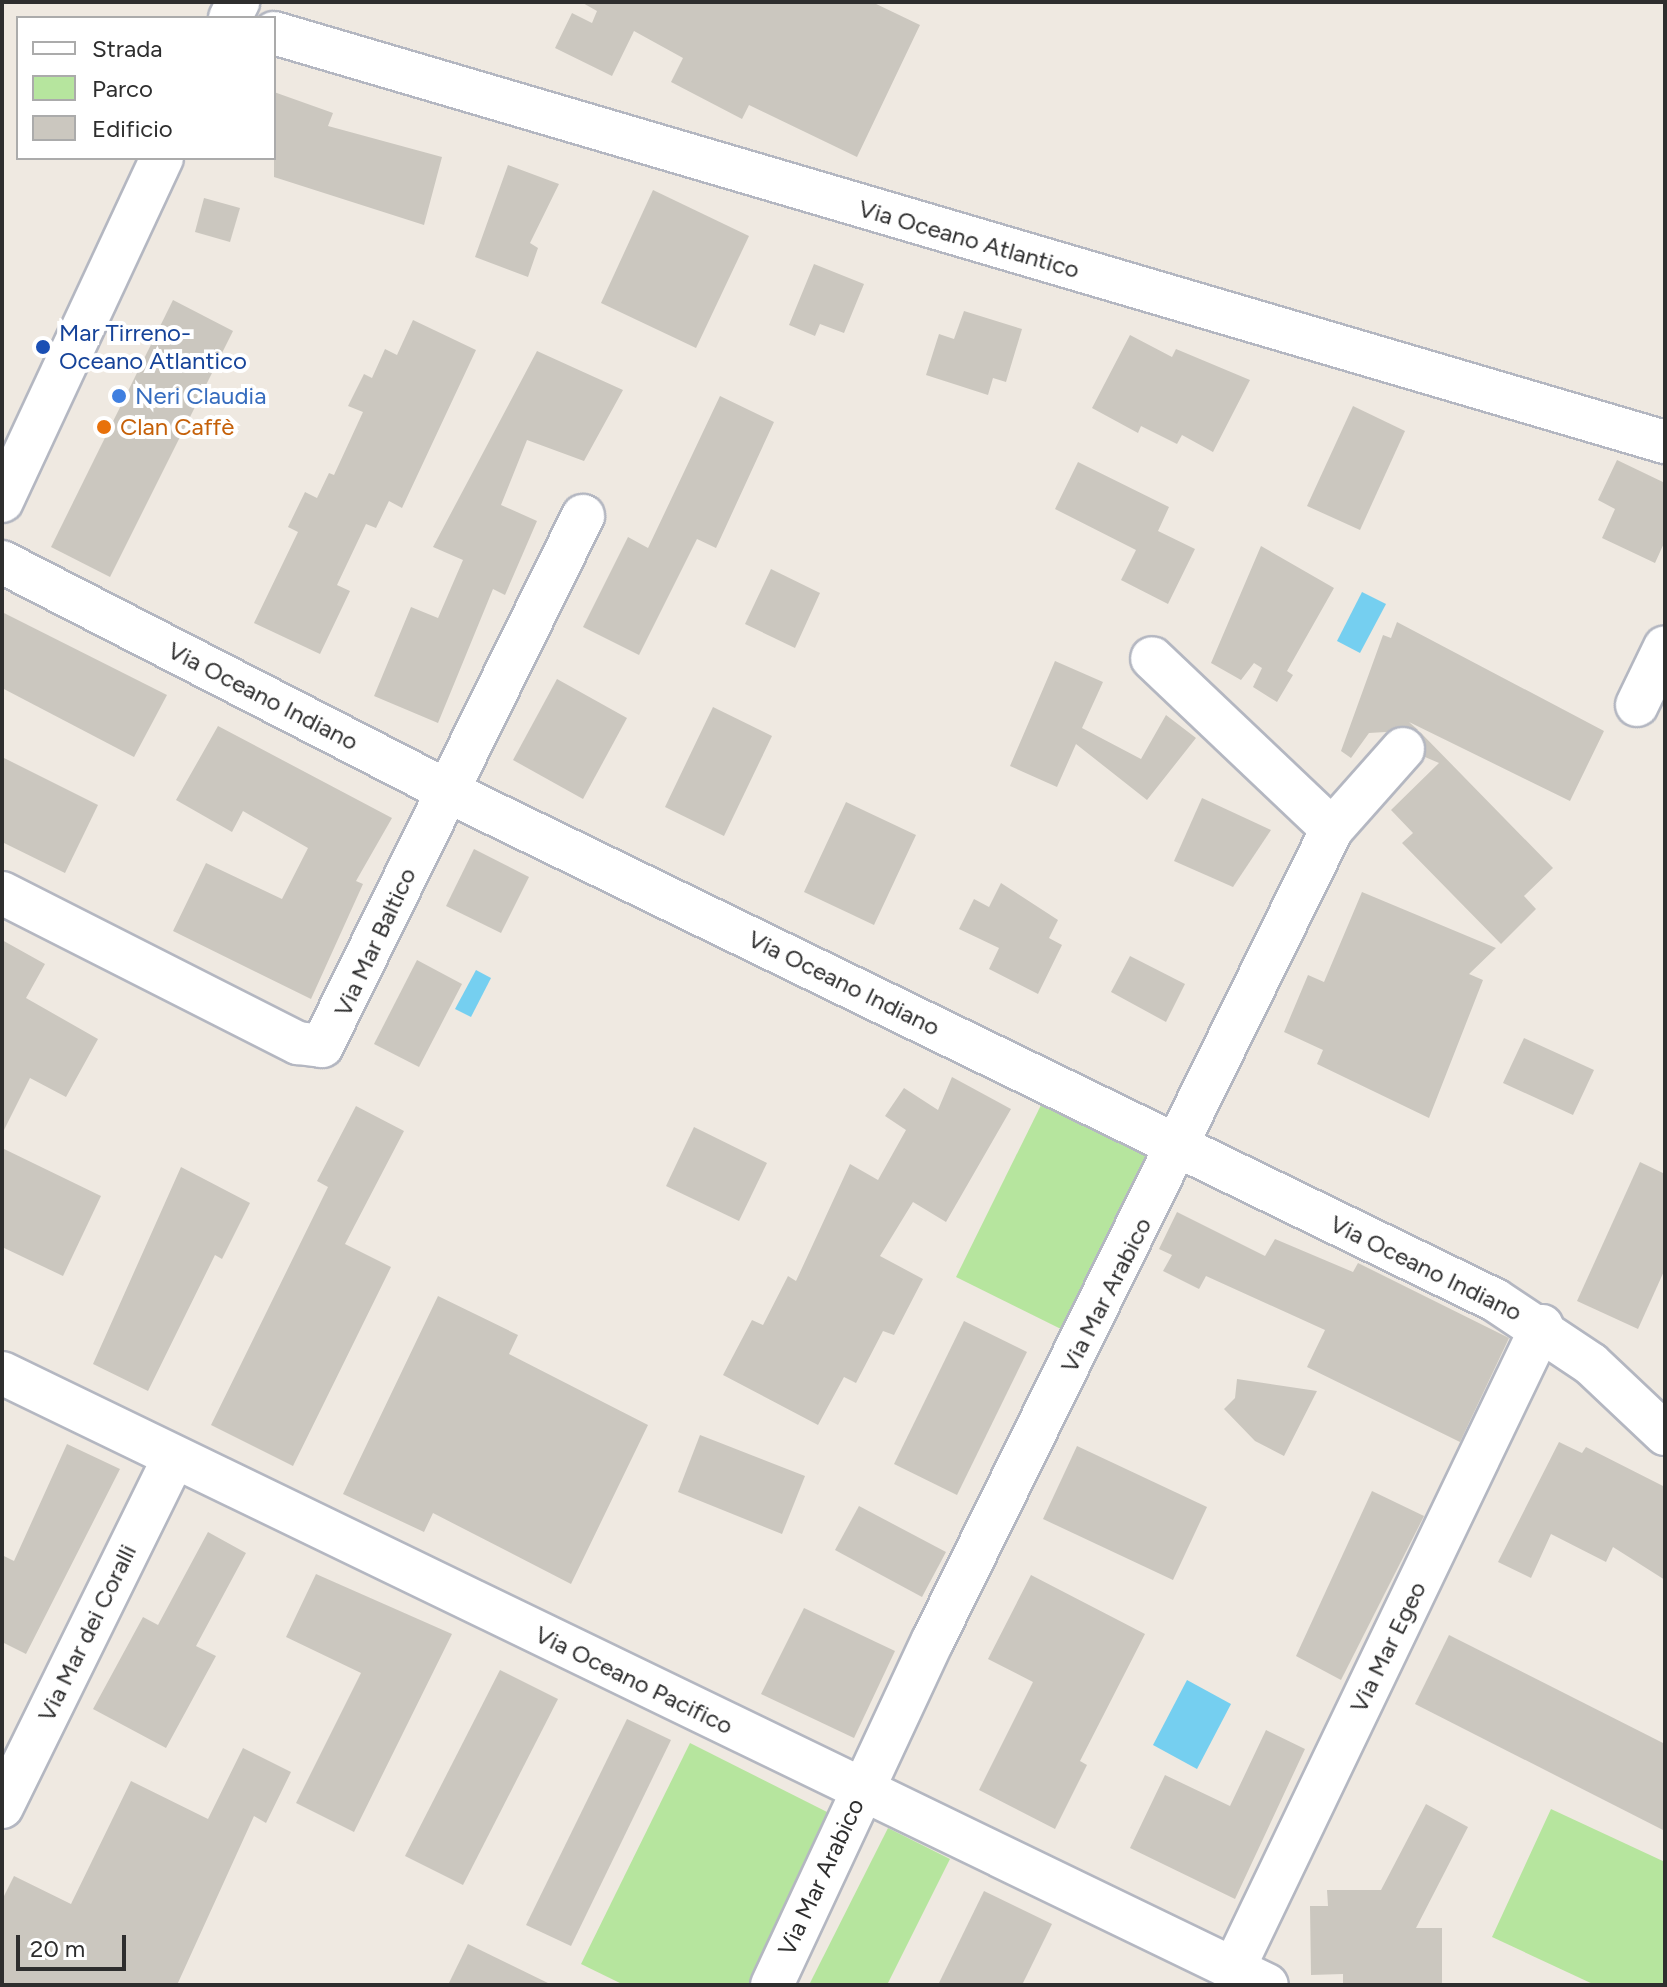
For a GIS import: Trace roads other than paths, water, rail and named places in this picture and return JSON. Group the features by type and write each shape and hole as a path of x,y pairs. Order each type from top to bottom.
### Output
{"street":[{"name":"Via Oceano Atlantico","path":"276,34 1665,442"},
{"path":"2,501 161,160"},
{"name":"Via Mar Baltico","path":"2,893 298,1043 322,1046 445,790 583,516"},
{"name":"Via Oceano Indiano","path":"2,562 445,790 1542,1326 1665,1434"},
{"path":"1637,705 1665,647"},
{"path":"1152,658 1332,829"},
{"name":"Via Mar Arabico","path":"772,1985 860,1793 1180,1147 1332,829 1403,749"},
{"name":"Via Mar Egeo","path":"1251,1977 1542,1326"},
{"name":"Via Oceano Pacifico","path":"2,1373 860,1793 1251,1977"},
{"name":"Via Mar dei Coralli","path":"2,1807 173,1459"}],"water":[{"path":"1362,592 1386,604 1360,653 1337,641"},
{"path":"476,970 491,978 471,1017 455,1009"},
{"path":"1187,1680 1231,1704 1197,1769 1153,1745"}],"place":[{"name":"Mar Tirreno- Oceano Atlantico","path":"43,347"},
{"name":"Neri Claudia","path":"119,396"},
{"name":"Clan Caffè","path":"104,427"}]}
